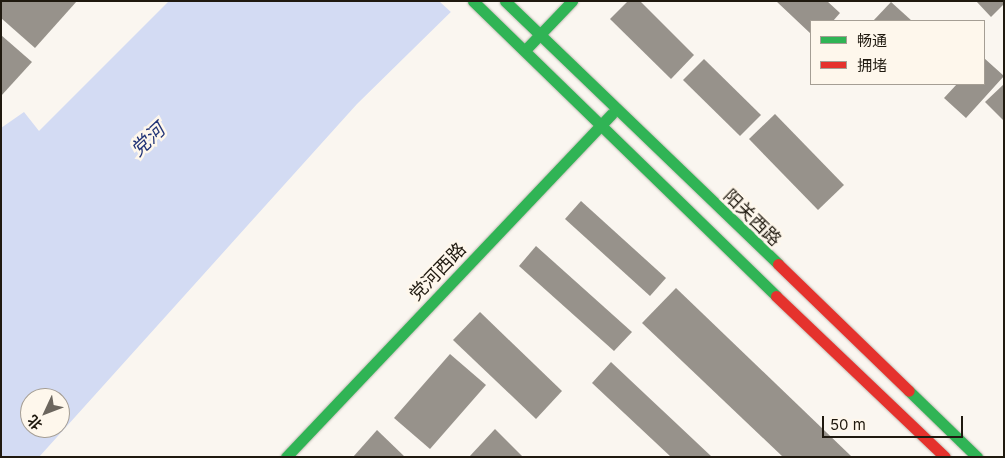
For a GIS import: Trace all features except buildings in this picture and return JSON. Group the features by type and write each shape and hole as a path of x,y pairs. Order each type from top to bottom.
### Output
{"main road":[{"path":"473,1 507,34 522,53 945,457"},
{"name":"阳关西路","path":"505,1 615,111 978,457"},
{"path":"522,53 538,34 572,1"},
{"name":"党河西路","path":"286,457 615,111"}],"water":[{"name":"党河","path":"169,1 462,1 357,104 70,423 70,388 20,388 20,438 56,438 39,457 1,457 1,128 24,112 39,131"}],"pier":[{"path":"439,1 464,1 453,14"}],"traffic: fast":[{"path":"473,1 776,296"},
{"path":"505,1 778,264"},
{"path":"528,47 572,1"},
{"path":"286,457 612,114"},
{"path":"909,391 977,457"}],"traffic: jam":[{"path":"778,264 909,391"},
{"path":"776,296 945,457"}]}
